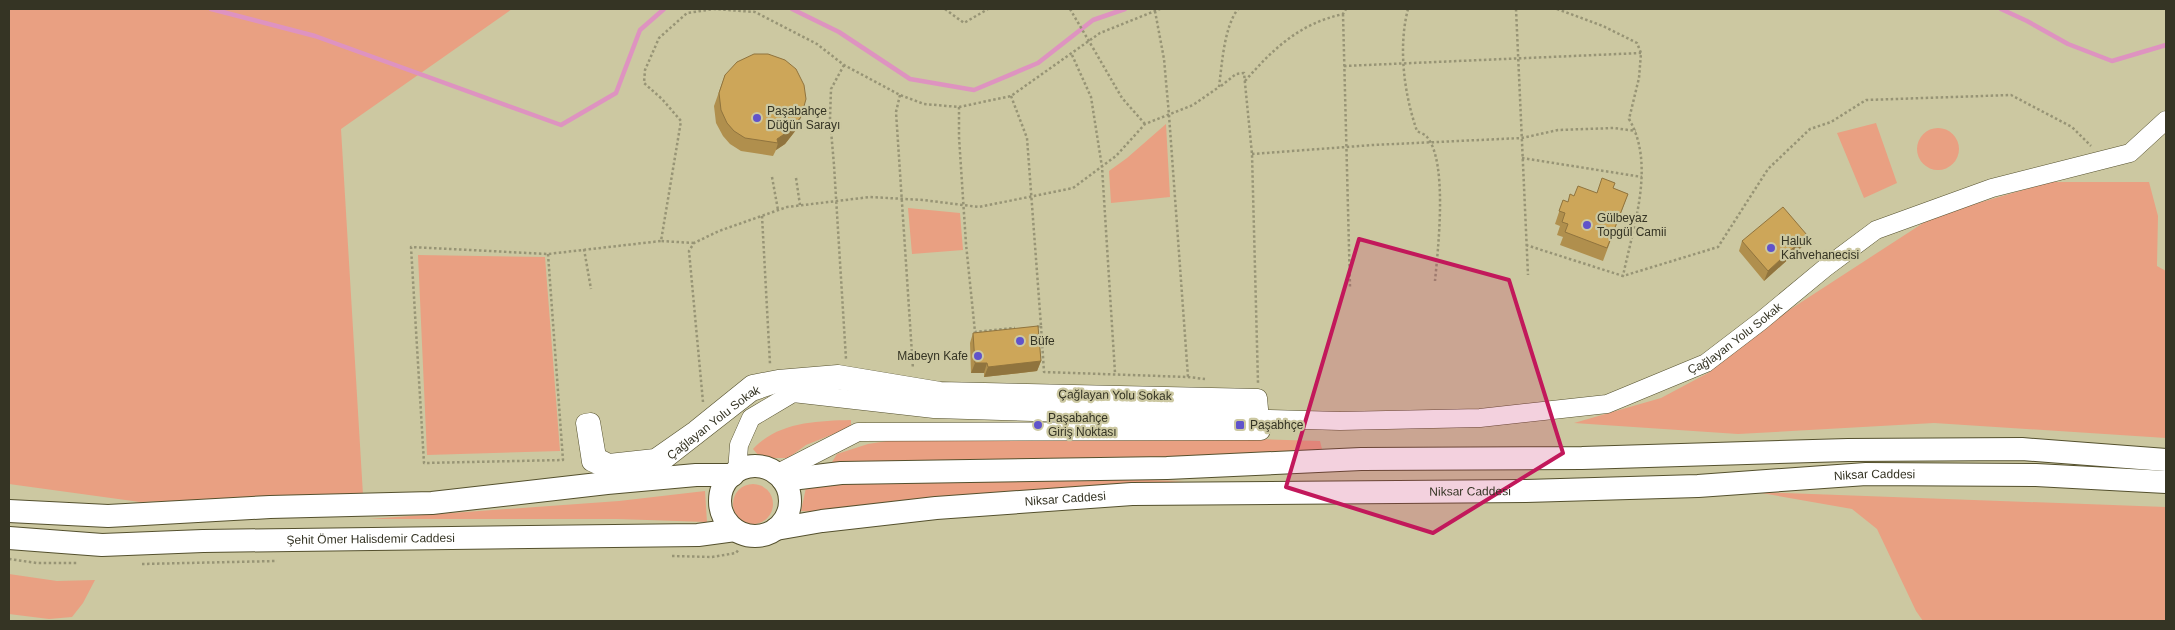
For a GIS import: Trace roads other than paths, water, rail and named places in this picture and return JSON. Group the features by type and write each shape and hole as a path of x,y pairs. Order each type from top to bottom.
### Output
{"main road":[{"name":"Niksar Caddesi","path":"779,477 841,473 1166,468 1361,459 1582,458 1848,450 2022,449 2166,460"},
{"path":"9,511 108,516 261,508 432,503 606,483 735,473 748,467 760,467 771,470 779,477 790,500 784,521 776,529 766,534 745,535 735,530 727,522 720,502 722,490 735,473"},
{"name":"Niksar Caddesi","path":"776,529 822,521 936,508 1132,494 1555,490 1698,486 1866,474 2036,474 2166,482"},
{"name":"Şehit Ömer Halisdemir Caddesi","path":"9,538 102,545 202,541 698,535 735,530"}],"street":[{"name":"Çağlayan Yolu Sokak","path":"735,473 739,446 751,418 793,393 934,409 1340,421 1480,418 1608,404 1706,363 1876,230 1992,188 2130,153 2166,120"},
{"name":"Çağlayan Yolu Sokak","path":"838,374 940,391 1258,398 1257,418 1255,404 942,395 836,380 781,382 752,392 661,462 608,470 591,462 585,423 591,422 598,457 609,463 655,458 752,384 771,380 838,374"},
{"path":"870,432 873,403"},
{"path":"779,477 858,432 1261,431 1257,418"}],"waterway":[{"path":"211,9 315,36 561,125 616,93 640,30 664,9"},
{"path":"792,9 839,32 910,79 974,90 1038,63 1093,20 1125,9"},
{"path":"2001,9 2068,44 2112,61 2166,45"}],"place":[{"name":"Paşabahçe Düğün Sarayı","path":"757,118"},
{"name":"Gülbeyaz Topgül Camii","path":"1587,225"},
{"name":"Haluk Kahvehanecisi","path":"1771,248"},
{"name":"Büfe","path":"1020,341"},
{"name":"Mabeyn Kafe","path":"978,356"},
{"name":"Paşabahçe Giriş Noktası","path":"1038,425"},
{"name":"Paşabhçe","path":"1240,425"}]}
